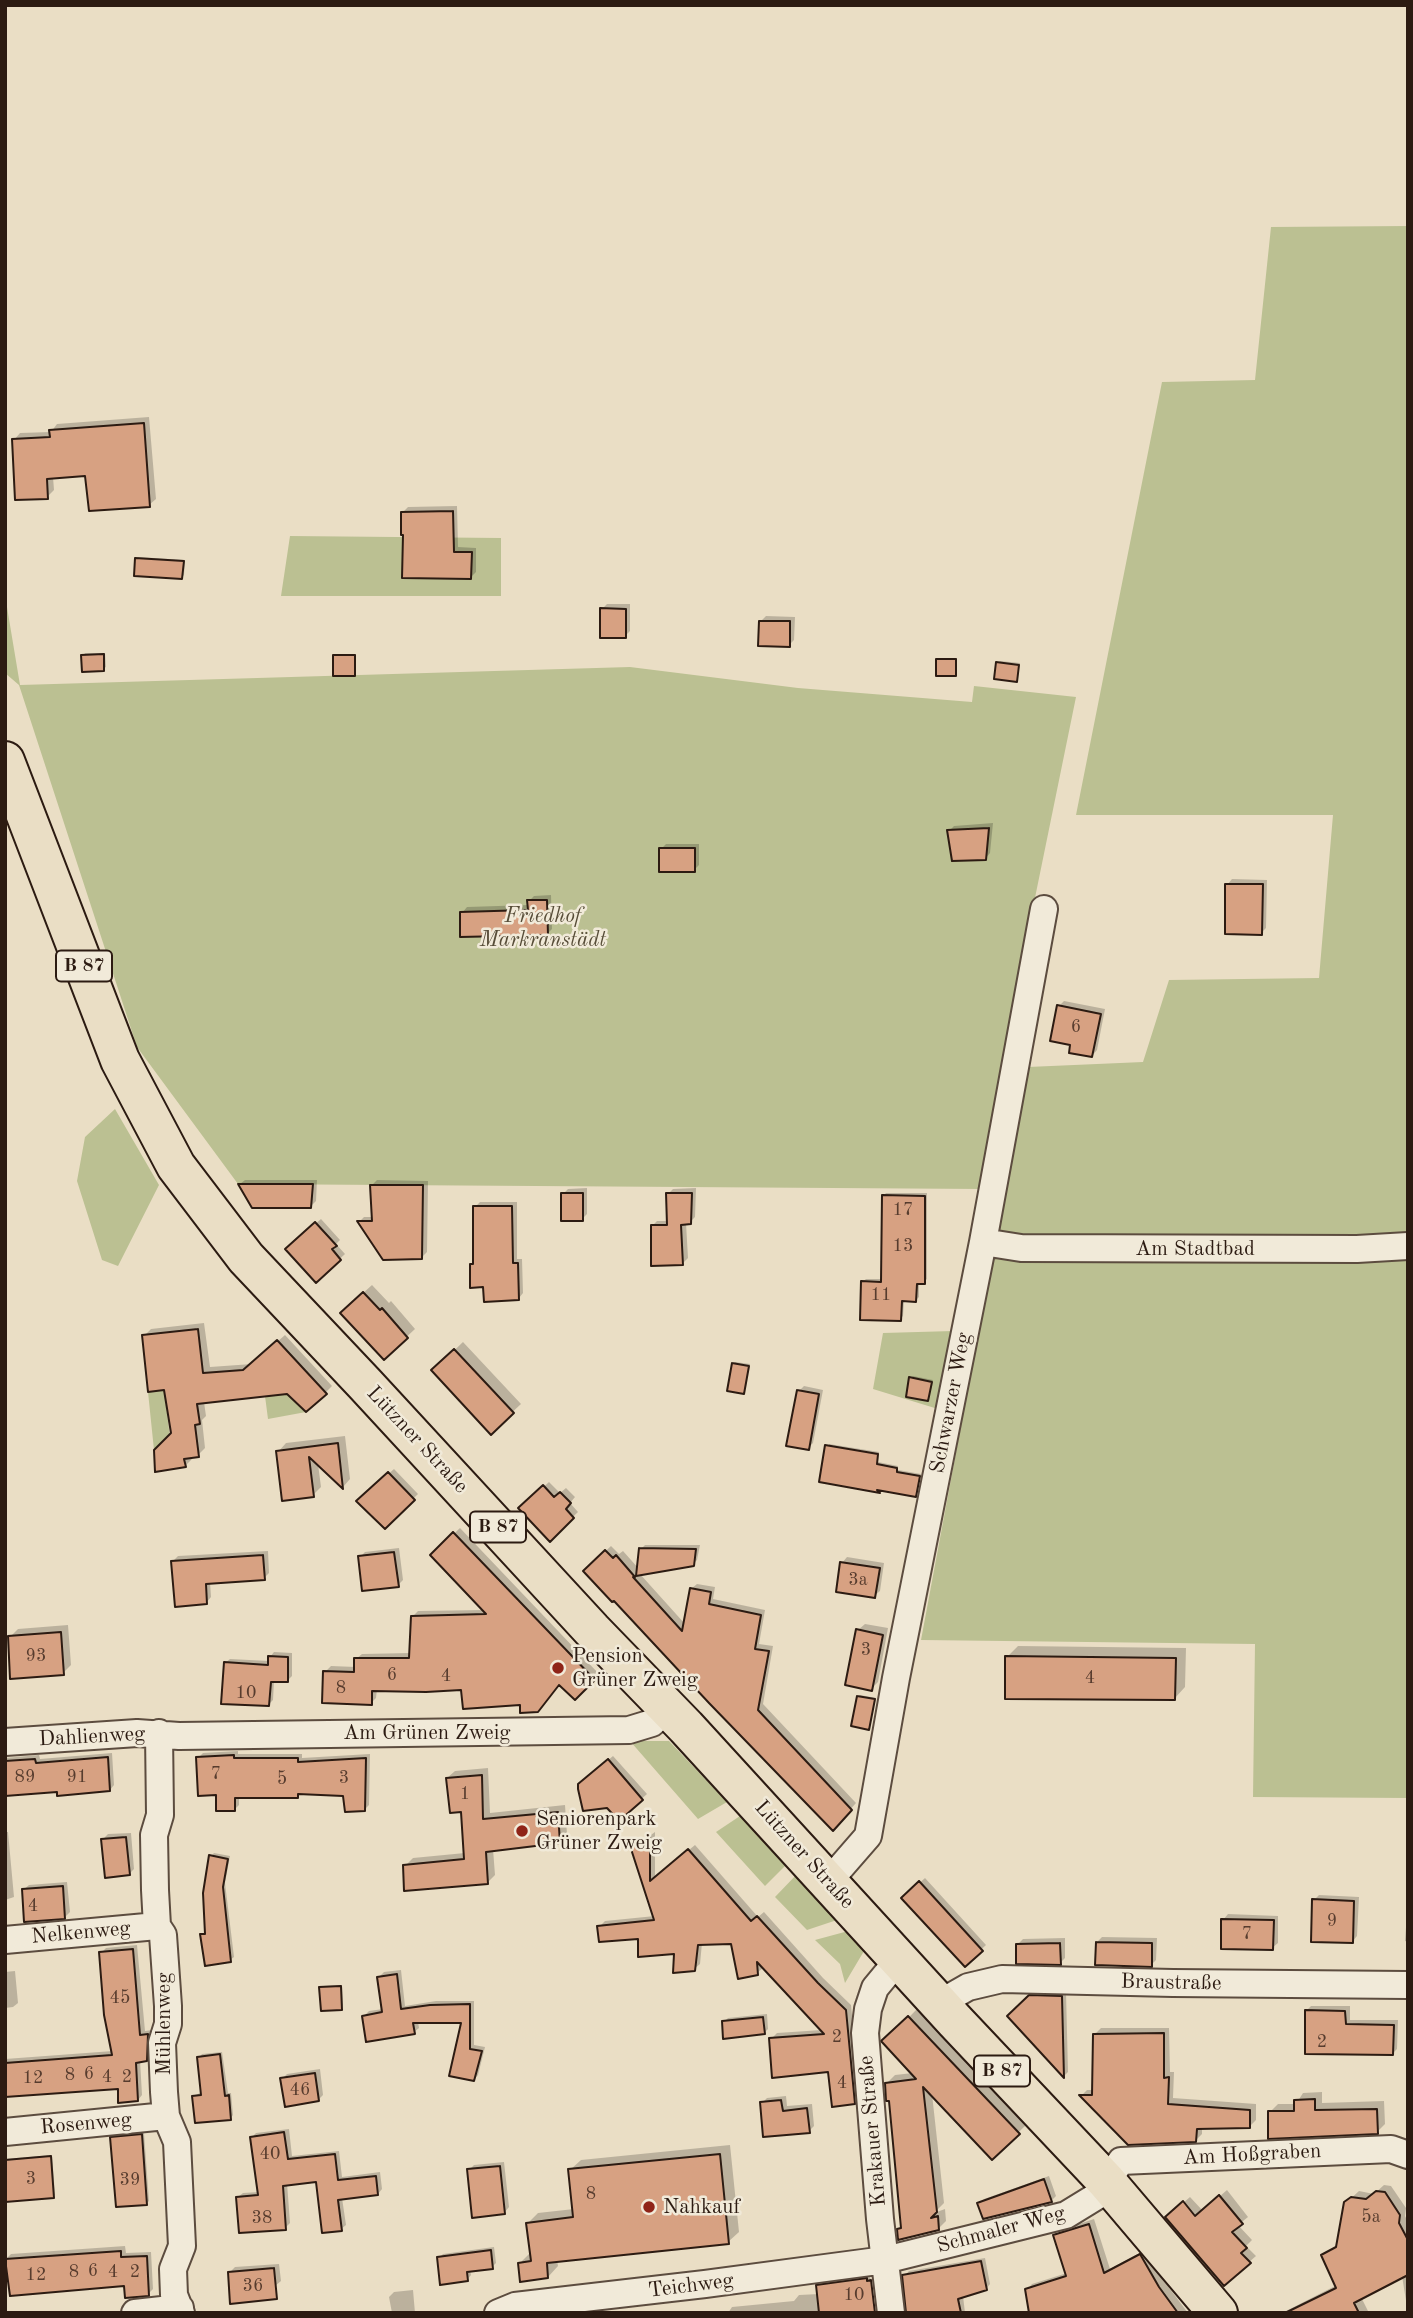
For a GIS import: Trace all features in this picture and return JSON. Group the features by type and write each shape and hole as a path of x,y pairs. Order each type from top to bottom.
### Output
{"main road":[{"name":"Lützner Straße","path":"5,761 120,1060 176,1166 246,1258 1106,2181 1218,2313"}],"street":[{"name":"Schwarzer Weg","path":"828,1882 868,1836 896,1678 983,1242 1044,909"},
{"name":"Am Stadtbad","path":"983,1242 1035,1248 1357,1249 1408,1246"},
{"name":"Am Grünen Zweig","path":"169,1735 629,1730 652,1723 667,1708"},
{"name":"Dahlienweg","path":"5,1742 169,1735"},
{"name":"Mühlenweg","path":"169,1735 160,1815 154,1835 157,1926 163,1935 168,2006 168,2024 162,2043 166,2116 177,2142 182,2246 173,2269 174,2295 181,2310"},
{"name":"Nelkenweg","path":"5,1940 157,1926"},
{"name":"Krakauer Straße","path":"891,2313 865,2033 868,2009 875,1989 899,1959"},
{"name":"Braustraße","path":"940,2003 968,1987 1002,1979 1408,1985"},
{"name":"Rosenweg","path":"5,2132 166,2116"},
{"name":"Am Hoßgraben","path":"1106,2181 1121,2161 1391,2149 1408,2155"},
{"name":"Schmaler Weg","path":"885,2260 1066,2214 1097,2196 1106,2181"},
{"name":"Teichweg","path":"498,2313 515,2305 692,2286 885,2260"},
{"path":"135,2313 181,2310"}],"green space":[{"path":"1408,226 1408,1798 1253,1797 1255,1644 921,1640 1028,1067 1143,1062 1169,980 1319,978 1333,815 1076,815 1162,382 1255,380 1271,227"},
{"path":"290,536 501,538 501,596 281,596"},
{"name":"Friedhof Markranstädt","path":"5,585 20,685 630,667 798,688 972,702 974,686 1076,697 1028,932 982,1189 238,1184 137,1047 19,685 5,673"},
{"path":"115,1109 159,1185 118,1266 102,1260 77,1181 85,1137"},
{"path":"953,1331 938,1409 873,1389 883,1333"},
{"path":"164,1390 170,1437 165,1438 154,1450 148,1392"},
{"path":"287,1394 306,1412 268,1419 265,1396"},
{"path":"630,1741 669,1741 727,1802 698,1819"},
{"path":"743,1814 789,1862 765,1886 716,1832"},
{"path":"799,1872 843,1918 807,1930 775,1897"},
{"path":"852,1930 867,1946 845,1983 840,1964 815,1940"}],"building":[{"path":"144,423 150,507 89,511 85,476 47,479 48,499 15,500 12,439 50,437 49,430"},
{"path":"453,511 454,552 472,552 471,579 402,578 401,512"},
{"path":"135,558 184,561 182,579 134,576"},
{"path":"600,608 626,609 626,638 600,638"},
{"path":"759,621 790,621 790,647 758,646"},
{"path":"104,654 104,671 82,672 81,655"},
{"path":"333,655 355,655 355,676 333,676"},
{"path":"936,659 956,659 956,676 936,676"},
{"path":"996,662 1019,665 1017,682 994,679"},
{"path":"989,828 986,860 952,861 947,830"},
{"path":"659,848 695,848 695,872 659,872"},
{"path":"1225,884 1263,884 1262,935 1225,934"},
{"path":"527,900 547,900 548,935 460,937 460,912 528,910"},
{"path":"1057,1005 1101,1014 1092,1057 1069,1053 1070,1045 1050,1041"},
{"path":"238,1184 313,1184 311,1208 252,1208"},
{"path":"370,1185 423,1185 422,1259 383,1260 357,1221 372,1221"},
{"path":"561,1193 583,1193 583,1221 561,1221"},
{"path":"666,1193 692,1193 691,1224 681,1225 683,1265 651,1266 651,1225 667,1225"},
{"path":"882,1195 925,1196 925,1284 917,1284 916,1302 902,1301 901,1321 860,1320 861,1281 881,1282"},
{"path":"473,1206 512,1206 513,1263 518,1263 519,1300 484,1302 483,1287 470,1288 470,1264 473,1264"},
{"path":"315,1222 337,1246 332,1249 341,1260 316,1283 285,1249"},
{"path":"363,1292 380,1310 382,1308 408,1338 384,1360 340,1313"},
{"path":"198,1329 203,1373 243,1370 277,1340 327,1394 306,1412 287,1394 197,1404 200,1424 195,1425 199,1457 184,1459 186,1467 155,1472 154,1450 171,1433 164,1390 148,1392 142,1335"},
{"path":"454,1349 514,1413 491,1435 431,1370"},
{"path":"732,1363 749,1366 744,1394 727,1391"},
{"path":"909,1377 932,1382 928,1401 906,1397"},
{"path":"797,1390 819,1394 809,1450 786,1446"},
{"path":"338,1443 343,1489 309,1457 314,1497 282,1501 276,1451"},
{"path":"825,1445 878,1454 877,1464 897,1468 897,1472 920,1476 916,1497 819,1482"},
{"path":"388,1472 415,1500 385,1529 356,1501"},
{"path":"543,1485 554,1497 560,1492 571,1503 566,1509 574,1518 550,1542 518,1508"},
{"path":"453,1532 595,1680 575,1700 559,1685 538,1712 520,1713 520,1705 463,1709 461,1690 372,1691 372,1705 322,1703 323,1671 354,1672 354,1658 409,1658 411,1616 486,1614 430,1555"},
{"path":"639,1548 696,1549 694,1566 636,1576"},
{"path":"605,1550 613,1558 616,1555 682,1631 690,1588 711,1592 709,1604 761,1615 755,1649 769,1651 758,1710 852,1810 833,1831 583,1571"},
{"path":"394,1552 399,1587 362,1591 358,1556"},
{"path":"263,1555 265,1580 206,1584 207,1604 175,1607 171,1561"},
{"path":"840,1562 880,1568 875,1598 836,1592"},
{"path":"856,1629 883,1635 872,1691 845,1685"},
{"path":"61,1632 64,1675 10,1679 8,1636"},
{"path":"268,1656 288,1657 288,1682 271,1682 269,1706 221,1704 224,1662 268,1665"},
{"path":"1005,1656 1176,1658 1175,1700 1005,1699"},
{"path":"857,1696 875,1699 869,1730 851,1726"},
{"path":"234,1755 234,1758 298,1758 298,1762 366,1758 365,1811 345,1812 343,1796 298,1794 298,1798 235,1798 235,1811 216,1811 216,1795 198,1796 196,1757"},
{"path":"108,1757 110,1791 57,1796 57,1792 5,1796 5,1761 35,1759 36,1763"},
{"path":"608,1759 643,1800 619,1821 607,1808 583,1811 578,1789 578,1784"},
{"path":"482,1775 483,1819 558,1812 560,1843 486,1852 488,1884 404,1891 403,1865 464,1859 461,1812 450,1813 446,1778"},
{"path":"650,1836 650,1881 688,1849 751,1921 757,1916 846,2010 855,2104 832,2107 828,2072 772,2078 769,2038 824,2034 757,1962 758,1975 738,1979 731,1944 698,1945 695,1971 673,1973 674,1954 638,1957 638,1939 599,1942 597,1926 654,1920 632,1852 632,1846"},
{"path":"126,1837 130,1875 105,1878 101,1839"},
{"path":"209,1855 228,1859 223,1887 231,1962 205,1966 200,1934 205,1934 203,1893"},
{"path":"919,1881 983,1951 965,1967 901,1898"},
{"path":"63,1886 65,1919 24,1922 22,1889"},
{"path":"1312,1899 1354,1901 1353,1943 1311,1942"},
{"path":"1221,1919 1274,1920 1273,1950 1221,1949"},
{"path":"1096,1942 1152,1943 1152,1967 1095,1965"},
{"path":"1060,1943 1061,1965 1016,1964 1016,1944"},
{"path":"133,1949 140,2035 148,2034 147,2061 136,2063 138,2101 118,2103 118,2089 5,2097 5,2063 112,2055 104,2015 99,1952"},
{"path":"397,1974 401,2009 470,2004 470,2049 482,2051 474,2081 449,2076 461,2023 413,2023 415,2034 366,2042 362,2016 382,2012 377,1977"},
{"path":"341,1986 342,2010 321,2011 319,1987"},
{"path":"1029,1995 1062,1996 1064,2078 1007,2016"},
{"path":"1305,2010 1345,2011 1346,2024 1394,2025 1393,2055 1305,2054"},
{"path":"908,2016 1020,2134 992,2160 923,2087 937,2212 931,2218 938,2216 939,2230 898,2240 897,2229 901,2228 885,2083 916,2079 881,2041"},
{"path":"763,2017 765,2034 723,2039 722,2021"},
{"path":"1164,2033 1164,2078 1169,2077 1168,2104 1250,2110 1250,2128 1197,2129 1196,2142 1128,2145 1079,2095 1092,2095 1093,2034"},
{"path":"220,2054 225,2096 229,2095 231,2120 195,2123 192,2096 201,2095 197,2057"},
{"path":"315,2073 319,2101 285,2107 280,2078"},
{"path":"1315,2099 1315,2110 1377,2109 1378,2134 1268,2139 1268,2111 1294,2111 1294,2100"},
{"path":"781,2100 783,2111 807,2108 810,2133 763,2137 760,2102"},
{"path":"284,2132 288,2159 335,2154 338,2180 376,2176 378,2195 338,2200 342,2231 322,2233 316,2182 283,2186 286,2230 239,2233 236,2197 258,2195 250,2137"},
{"path":"142,2134 147,2205 116,2207 110,2137"},
{"name":"Nahkauf","path":"720,2154 729,2244 547,2263 548,2278 520,2282 518,2263 531,2261 526,2223 573,2217 568,2169"},
{"path":"51,2156 54,2198 5,2202 5,2160"},
{"path":"500,2166 505,2214 472,2218 467,2169"},
{"path":"1044,2179 1052,2202 983,2219 977,2203"},
{"path":"1376,2191 1385,2192 1400,2215 1399,2223 1408,2240 1408,2275 1354,2303 1359,2313 1285,2313 1336,2288 1321,2255 1336,2247 1344,2202 1351,2197 1366,2199"},
{"path":"1219,2195 1243,2224 1232,2232 1247,2248 1241,2253 1251,2263 1224,2286 1165,2217 1183,2201 1195,2216"},
{"path":"1089,2224 1104,2273 1140,2254 1178,2313 1029,2313 1025,2289 1066,2276 1053,2235"},
{"path":"491,2250 493,2269 467,2272 468,2281 440,2285 437,2257"},
{"path":"121,2251 121,2257 147,2256 149,2296 125,2298 124,2286 10,2296 5,2259"},
{"path":"981,2261 987,2290 958,2299 961,2313 906,2313 902,2275"},
{"path":"274,2268 277,2299 230,2304 228,2272"},
{"path":"867,2278 867,2281 871,2280 875,2313 819,2313 816,2285"}],"place":[{"name":"Pension Grüner Zweig","path":"558,1668"},
{"name":"Seniorenpark Grüner Zweig","path":"522,1831"},
{"name":"Nahkauf","path":"649,2207"}]}
